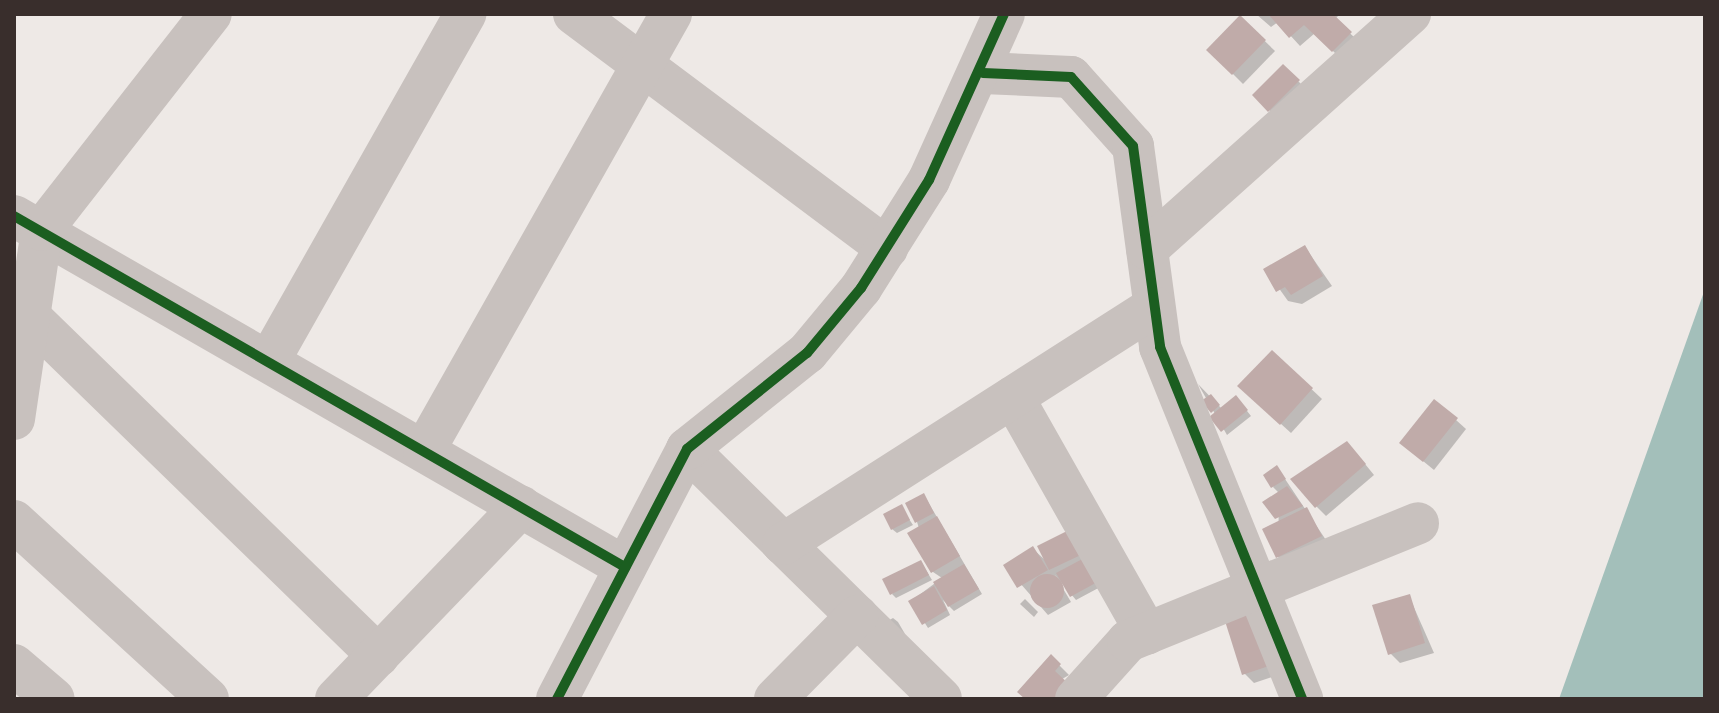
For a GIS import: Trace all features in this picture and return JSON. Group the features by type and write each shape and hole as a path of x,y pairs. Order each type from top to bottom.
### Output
{"street":[{"path":"14,261 28,223 211,14"},
{"path":"269,361 465,14"},
{"path":"574,14 887,248"},
{"path":"424,451 671,14"},
{"path":"557,699 687,449 807,353 887,248 983,73 1004,14"},
{"path":"1147,249 1410,14"},
{"path":"983,73 1071,77 1133,146 1160,347 1302,699"},
{"path":"14,419 30,317 28,223"},
{"path":"28,223 625,567"},
{"path":"783,544 1154,307"},
{"path":"30,317 378,656"},
{"path":"1013,397 1147,634"},
{"path":"687,449 941,699"},
{"path":"336,699 521,507"},
{"path":"14,521 208,699"},
{"path":"1076,699 1128,641 1256,586 1418,523"},
{"path":"775,699 857,616"},
{"path":"14,665 54,699"}],"water":[{"path":"1705,289 1705,699 1559,699"}],"building":[{"path":"1268,14 1333,14 1352,32 1332,52 1304,25 1289,38"},
{"path":"1240,15 1266,40 1232,75 1206,50"},
{"path":"1283,64 1300,80 1268,112 1252,95"},
{"path":"1305,245 1323,276 1291,295 1285,287 1276,292 1263,269"},
{"path":"1272,350 1313,388 1280,425 1237,386"},
{"path":"1211,394 1220,405 1211,413 1201,401"},
{"path":"1236,395 1248,410 1221,432 1209,417"},
{"path":"1434,399 1458,418 1423,462 1399,443"},
{"path":"1347,441 1366,464 1315,508 1290,479"},
{"path":"1277,465 1286,479 1271,488 1263,475"},
{"path":"1287,486 1303,506 1275,519 1262,502"},
{"path":"924,493 934,513 915,523 905,503"},
{"path":"902,504 910,520 891,530 883,514"},
{"path":"1307,507 1322,536 1276,558 1262,529"},
{"path":"937,516 960,556 931,573 907,533"},
{"path":"1073,528 1085,553 1049,570 1037,546"},
{"path":"1033,546 1048,570 1017,588 1003,565"},
{"path":"1088,556 1101,580 1070,597 1056,573"},
{"path":"921,560 929,575 890,595 882,579"},
{"path":"964,564 979,589 948,607 933,582"},
{"path":"1047,574 1059,579 1064,591 1059,603 1047,608 1035,603 1030,591 1035,579"},
{"path":"934,586 947,610 922,625 908,601"},
{"path":"1410,594 1425,643 1388,655 1372,605"},
{"path":"1251,612 1269,666 1242,675 1225,621"},
{"path":"1051,654 1061,664 1055,671 1072,687 1061,699 1025,699 1017,692"}],"cycle path":[{"path":"557,699 687,449 807,353 861,288 929,180 1004,14"},
{"path":"983,73 1071,77 1133,146 1160,347 1302,699"},
{"path":"14,216 625,567"}]}
